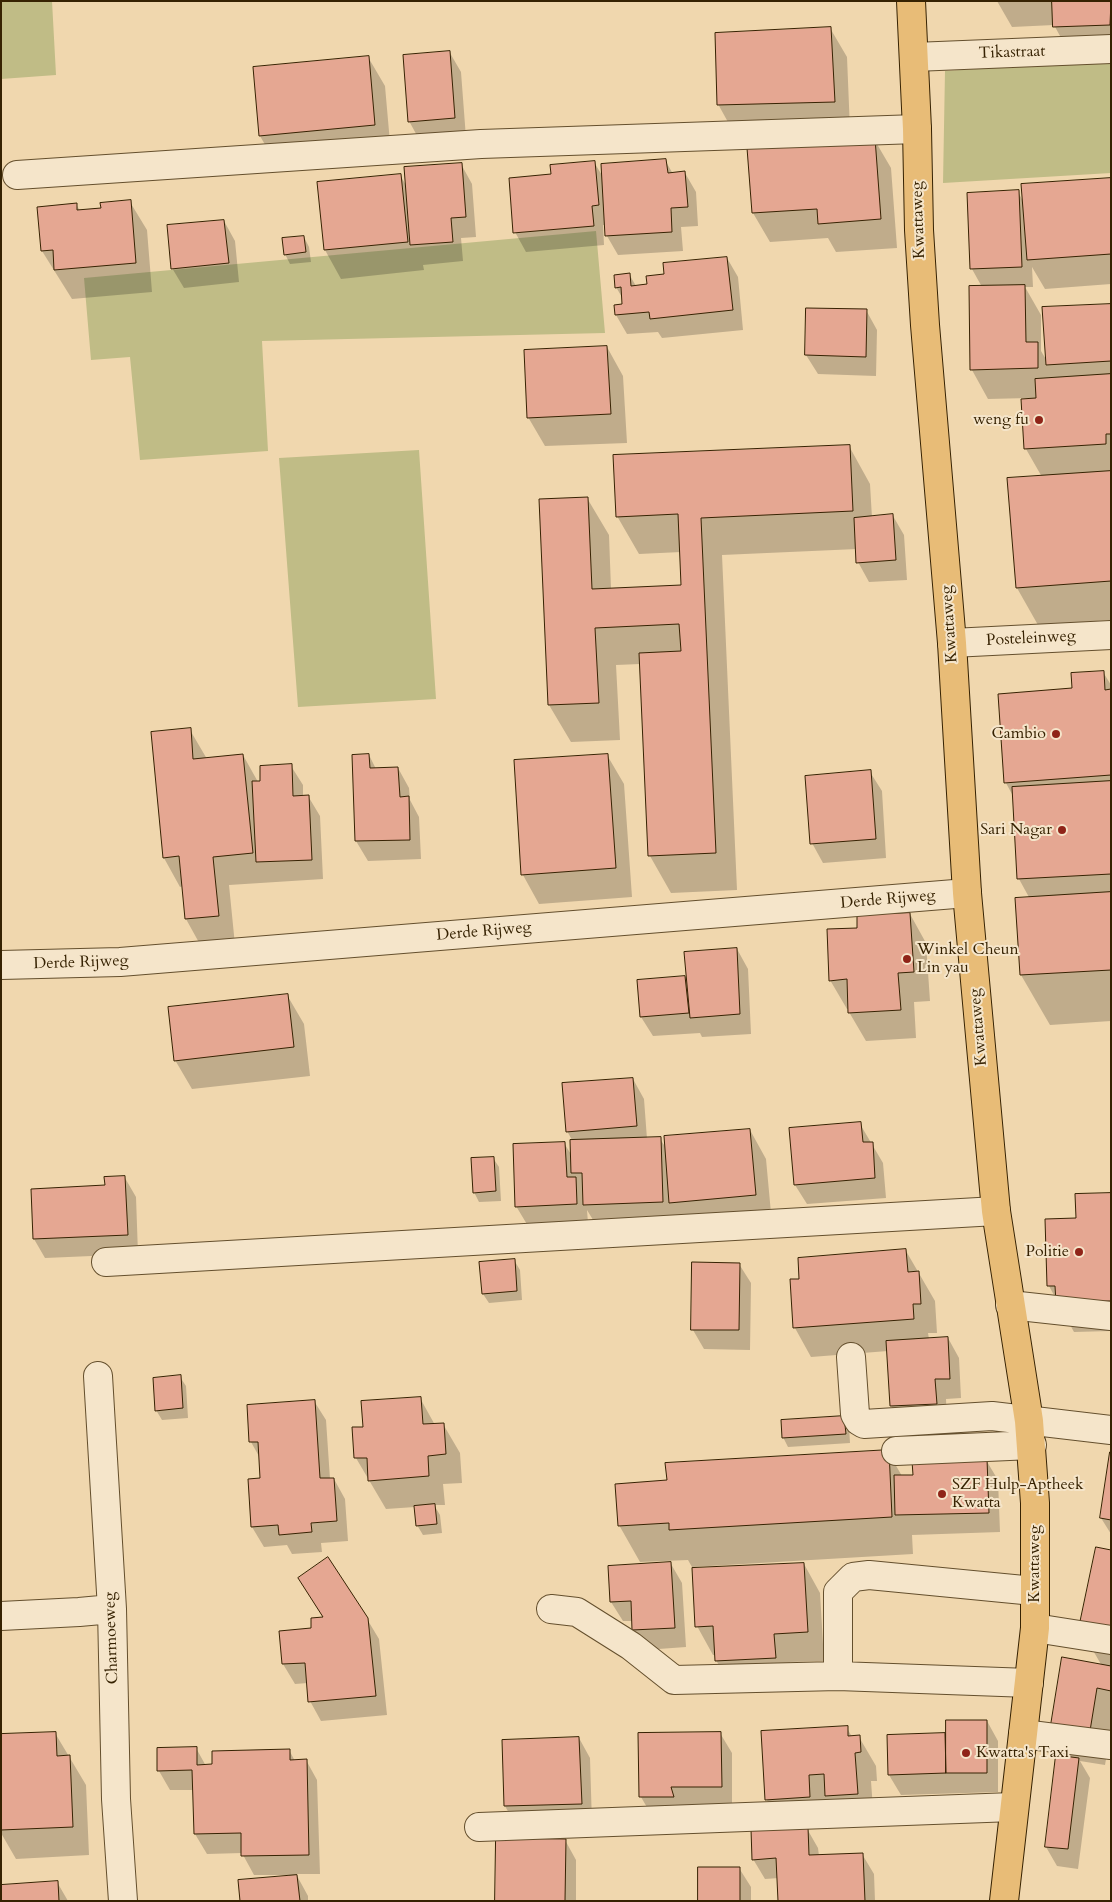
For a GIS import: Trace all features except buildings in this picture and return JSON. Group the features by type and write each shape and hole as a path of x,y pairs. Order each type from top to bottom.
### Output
{"main road":[{"name":"Kwattaweg","path":"911,1 917,129 919,230 925,325 952,643 967,893 996,1211 1030,1433 1035,1503 1035,1628 1013,1807 1004,1901"}],"street":[{"name":"Tikastraat","path":"914,57 1111,49"},
{"path":"18,175 481,144 917,129"},
{"name":"Posteleinweg","path":"952,643 1111,635"},
{"name":"Derde Rijweg","path":"1,965 120,962 967,893"},
{"path":"106,1262 996,1211"},
{"path":"1010,1305 1111,1316"},
{"path":"851,1356 855,1414 859,1421 864,1424 992,1416 1030,1433"},
{"name":"Charmoeweg","path":"98,1376 112,1609 116,1799 123,1901"},
{"path":"896,1451 1030,1433 1111,1430"},
{"path":"838,1676 838,1592 853,1577 869,1575 1034,1591"},
{"path":"1,1616 112,1609"},
{"path":"551,1610 577,1612 631,1646 674,1680 838,1676 1029,1683"},
{"path":"1035,1628 1111,1640"},
{"path":"1023,1734 1111,1744"},
{"path":"479,1827 1013,1807"}],"shaded area":[{"path":"1,1 52,1 56,75 1,79"},
{"path":"1111,60 1111,173 943,183 945,71"},
{"path":"596,231 605,333 262,341 268,451 140,460 130,357 91,360 84,278"},
{"path":"419,450 436,699 298,707 279,458"}],"place":[{"name":"weng fu","path":"1039,420"},
{"name":"Cambio","path":"1056,734"},
{"name":"Sari Nagar","path":"1062,830"},
{"name":"Winkel Cheun Lin yau","path":"907,959"},
{"name":"Politie","path":"1079,1252"},
{"name":"SZF Hulp-Aptheek Kwatta","path":"942,1494"},
{"name":"Kwatta's Taxi","path":"966,1753"}]}
